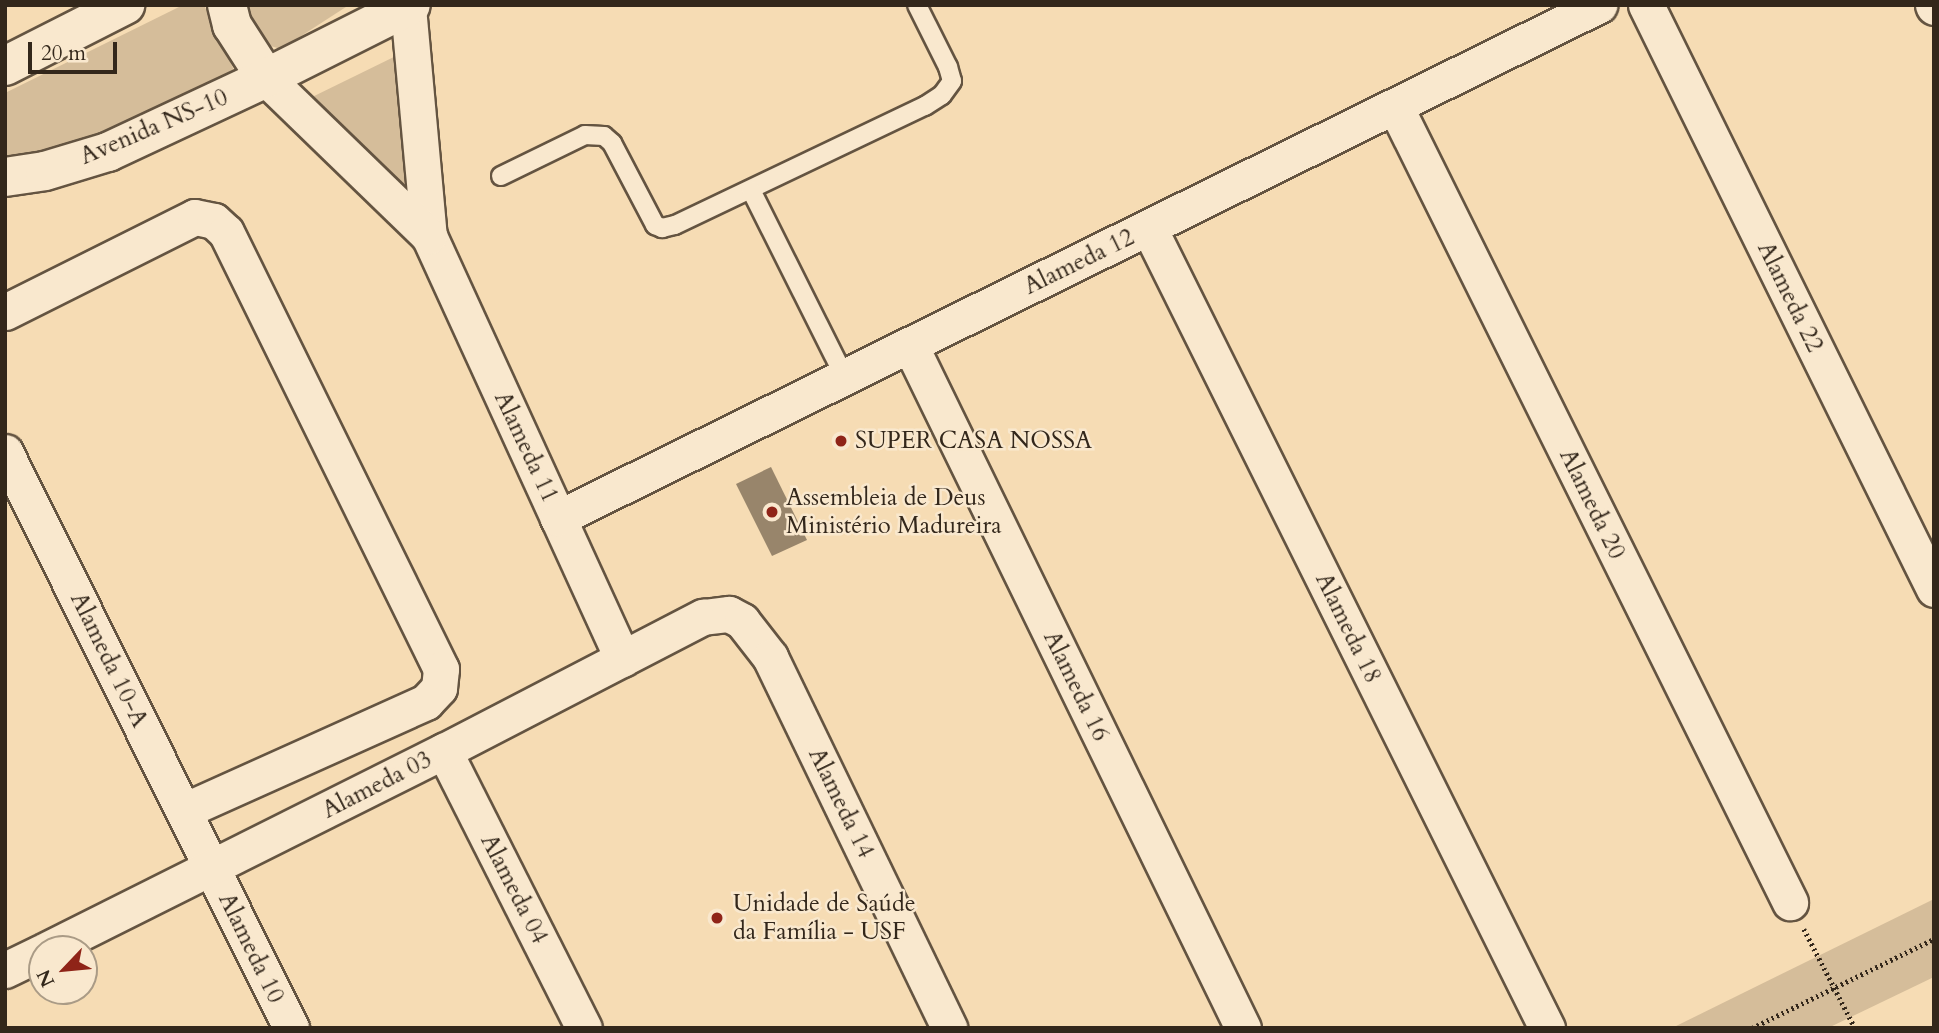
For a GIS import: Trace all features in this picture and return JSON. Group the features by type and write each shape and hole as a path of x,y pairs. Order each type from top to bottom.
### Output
{"street":[{"path":"5,66 125,5"},
{"path":"227,5 232,25 266,78"},
{"name":"Alameda 12","path":"558,518 1599,5"},
{"name":"Alameda 22","path":"1646,5 1934,589"},
{"name":"Avenida NS-10","path":"5,177 45,171 108,152 266,78 409,6"},
{"name":"Alameda 11","path":"409,6 429,236 623,659"},
{"name":"Alameda 11","path":"266,78 429,236"},
{"name":"Alameda 20","path":"1395,106 1790,902"},
{"path":"5,312 195,217 214,221 226,232 441,669 439,688 426,702 184,811"},
{"name":"Alameda 18","path":"1149,228 1547,1028"},
{"name":"Alameda 16","path":"910,345 1243,1028"},
{"name":"Alameda 10-A","path":"5,452 212,868"},
{"name":"Alameda 14","path":"703,617 729,614 742,621 770,657 949,1028"},
{"name":"Alameda 03","path":"76,935 444,751 703,617"},
{"name":"Alameda 04","path":"444,751 584,1028"},
{"name":"Alameda 10","path":"212,868 291,1028"},
{"path":"5,970 28,959"}],"lane":[{"path":"501,176 585,135 595,134 612,143 647,216 662,228 751,190 942,95 952,81 948,67 917,5"},
{"path":"751,190 845,378"}],"path":[{"path":"1790,902 1855,1028"},
{"path":"1752,1028 1934,939"}],"shaded area":[{"path":"183,5 204,5 238,79 139,129 5,166 5,93"},
{"path":"249,5 349,5 281,49 267,45 246,19"},
{"path":"402,53 422,212 304,101"},
{"path":"1934,899 1934,977 1828,1028 1672,1028"}],"building":[{"name":"Assembleia de Deus Ministério Madureira","path":"771,467 807,540 772,556 736,484"}],"place":[{"name":"SUPER CASA NOSSA","path":"841,441"},
{"name":"Assembleia de Deus Ministério Madureira","path":"772,512"},
{"name":"Unidade de Saúde da Família - USF","path":"717,918"}]}
